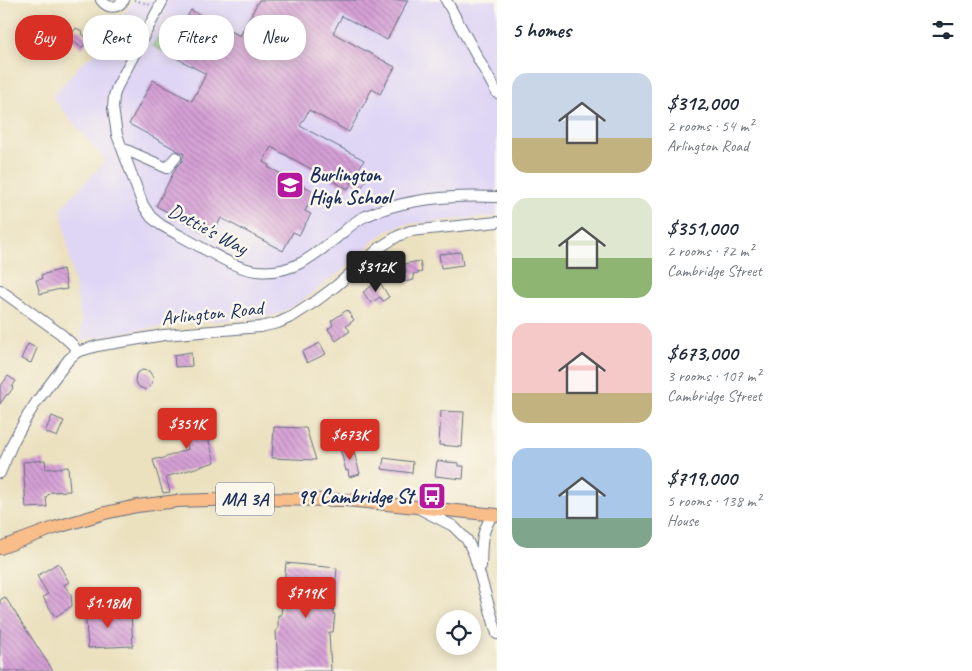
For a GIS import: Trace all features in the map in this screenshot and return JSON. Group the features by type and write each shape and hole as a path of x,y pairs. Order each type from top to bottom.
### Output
{"main road":[{"name":"MA 3A","path":"0,548 54,528 105,513 177,500 346,500 496,517"}],"street":[{"path":"101,0 113,7 118,6 124,0"},
{"path":"446,0 497,93"},
{"name":"Dottie's Way","path":"161,4 117,87 112,108 117,136 139,197 151,217 161,225 236,266 248,270 274,271 296,266 313,256 356,222 375,212 398,204 461,197 497,197"},
{"path":"122,148 167,168 176,157"},
{"name":"Arlington Road","path":"77,352 106,344 164,335 260,327 278,322 293,316 316,302 382,246 403,233 497,222"},
{"path":"0,290 61,334 77,352 69,358 28,415 13,442 0,473"},
{"path":"415,507 453,526 467,540 474,554 497,634"},
{"path":"485,593 481,570 482,535 487,524 496,517"}],"path":[{"path":"134,0 161,4"}],"shaded area":[{"name":"Burlington High School","path":"134,0 497,0 497,216 398,226 373,241 344,269 310,295 283,312 272,316 181,324 80,341 82,325 61,208 105,161 52,97 86,60 149,60 149,15 123,15"}],"green space":[{"path":"159,35 159,49 153,46"}],"building":[{"path":"259,0 408,0 387,40 342,16 333,33 395,67 380,94 372,89 349,132 309,110 300,126 364,160 356,174 366,180 362,187 352,182 348,189 271,147 263,162 269,165 268,167 315,192 305,211 311,214 299,235 293,232 283,251 221,218 212,236 156,206 177,166 182,161 184,154 129,124 153,80 192,101 206,74 180,60 234,60 234,33 240,36 244,28 244,60 306,60 306,15 251,15"},
{"path":"191,10 200,15 188,15"},
{"path":"76,28 83,32 82,48 73,41 73,32"},
{"path":"461,252 463,265 441,268 439,254"},
{"path":"420,261 422,272 413,274 414,280 404,282 402,272 406,272 404,264"},
{"path":"63,269 67,289 40,294 36,280 42,279 41,275"},
{"path":"379,281 389,297 383,301 380,297 371,303 363,292"},
{"path":"347,310 354,320 346,326 350,331 336,341 328,329 333,325 331,321"},
{"path":"320,343 326,354 307,363 302,352"},
{"path":"28,344 37,348 31,363 21,359"},
{"path":"191,352 192,366 175,367 174,355"},
{"path":"142,370 149,371 153,377 152,384 146,390 139,387 135,381 136,374"},
{"path":"8,376 16,381 13,388 0,404 0,387"},
{"path":"200,410 215,462 166,477 170,492 163,493 153,460 188,449 178,416"},
{"path":"441,411 464,412 462,447 439,445"},
{"path":"52,416 64,421 57,437 45,432"},
{"path":"274,427 306,428 316,460 272,458"},
{"path":"352,445 360,474 349,477 340,448"},
{"path":"384,458 413,462 412,473 382,469"},
{"path":"45,460 46,469 68,467 70,491 51,492 46,497 47,507 26,508 23,462"},
{"path":"437,461 459,463 459,466 464,466 463,479 435,476"},
{"path":"58,563 69,582 64,585 71,594 72,606 55,617 43,597 48,594 37,576"},
{"path":"286,563 337,568 333,632 329,632 331,671 278,671 276,630 278,629 278,615 281,615"},
{"path":"5,597 53,671 0,671 0,600"},
{"path":"106,607 106,614 131,613 133,646 88,648 85,608"}],"place":[{"name":"Burlington High School","path":"290,185"},
{"name":"99 Cambridge St","path":"432,496"}]}
